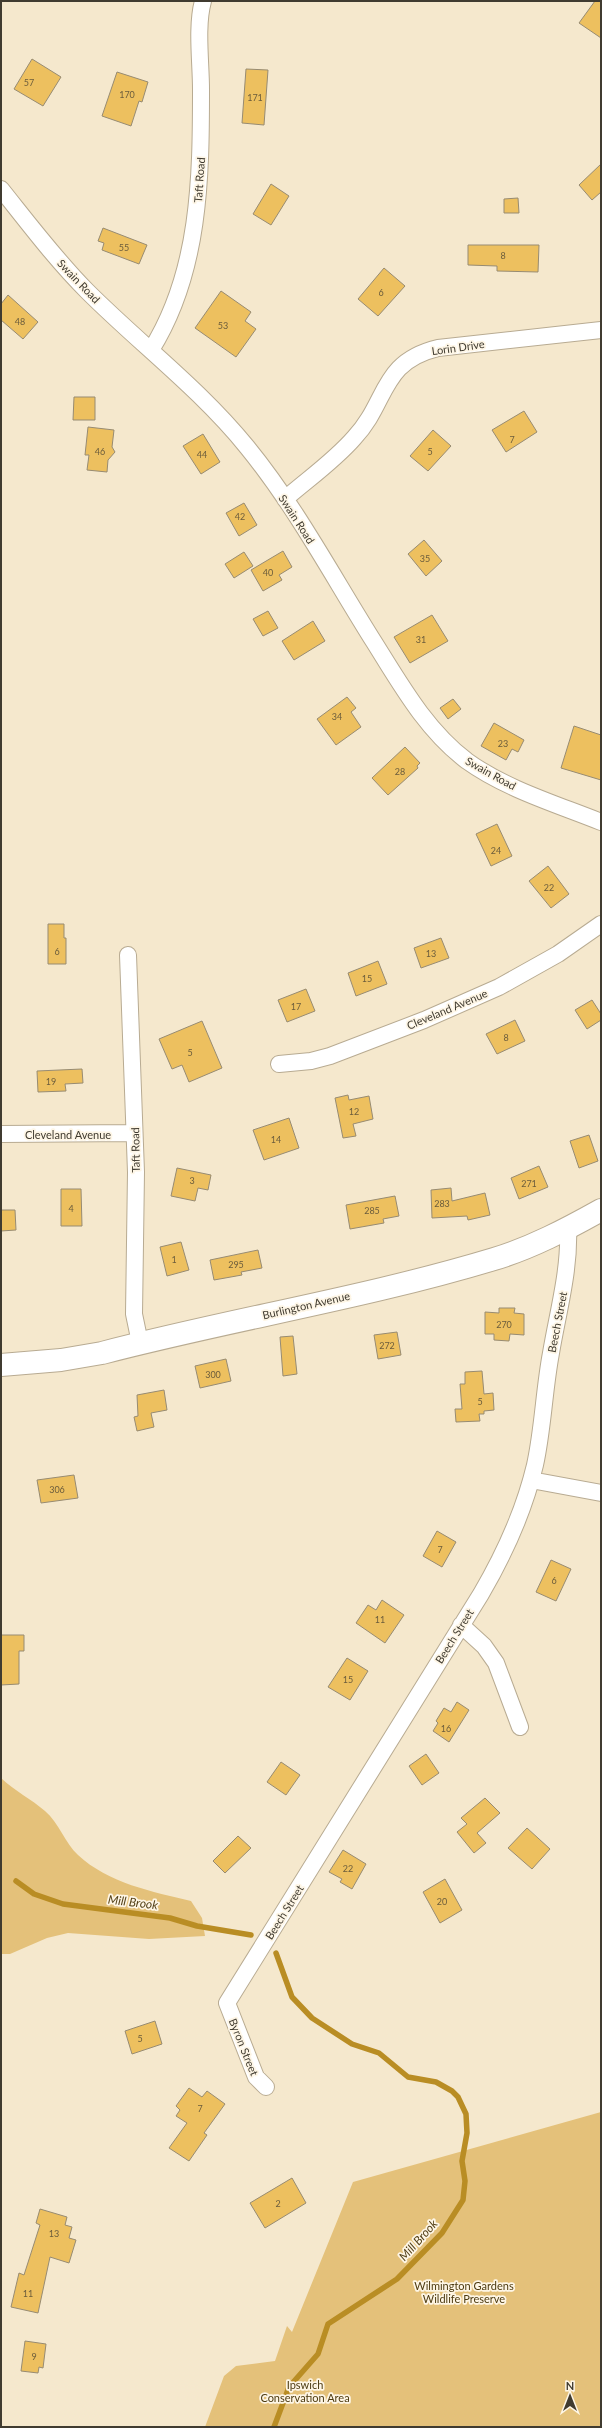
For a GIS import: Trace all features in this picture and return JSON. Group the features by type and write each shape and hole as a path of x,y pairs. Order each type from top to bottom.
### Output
{"main road":[{"name":"Burlington Avenue","path":"1,1365 69,1358 399,1284 494,1259 537,1243 601,1210"}],"street":[{"name":"Taft Road","path":"150,350 165,325 183,276 193,237 201,155 201,34 203,1"},
{"name":"Swain Road","path":"1,189 65,268 221,417 247,448 285,499 400,684 424,718 443,740 474,766 500,780 601,822"},
{"name":"Lorin Drive","path":"285,499 354,438 370,418 393,374 401,365 422,353 438,348 601,330"},
{"name":"Cleveland Avenue","path":"279,1064 324,1058 474,998 528,972 601,924"},
{"name":"Taft Road","path":"128,956 134,1133 134,1314 140,1343"},
{"name":"Cleveland Avenue","path":"1,1134 134,1133"},
{"name":"Beech Street","path":"226,2003 291,1902 504,1554 531,1480 538,1446 551,1354 567,1269 568,1227"},
{"path":"531,1480 601,1493"},
{"path":"460,1625 484,1646 496,1663 520,1727"},
{"name":"Byron Street","path":"226,2003 256,2077 266,2087"}],"green space":[{"path":"1,1778 45,1811 54,1821 73,1850 90,1865 103,1873 146,1890 191,1901 202,1918 205,1936 149,1939 68,1933 47,1938 10,1954 1,1954"},
{"name":"Wilmington Gardens Wildlife Preserve","path":"601,2112 601,2427 205,2427 224,2376 236,2366 275,2361 287,2326 292,2332 353,2182"}],"building":[{"path":"595,1 601,1 601,38 579,23"},
{"path":"32,59 61,77 43,106 14,89"},
{"path":"246,69 268,70 264,125 242,123"},
{"path":"117,72 148,82 142,102 139,101 131,126 102,116"},
{"path":"601,164 601,192 592,200 579,185"},
{"path":"271,184 289,196 271,225 253,214"},
{"path":"518,198 519,213 504,213 504,199"},
{"path":"103,228 147,245 139,264 102,250 104,243 98,241"},
{"path":"468,245 539,245 538,272 497,271 497,266 468,265"},
{"path":"384,268 405,286 378,316 358,299"},
{"path":"221,291 251,312 245,321 256,329 236,357 195,328"},
{"path":"8,295 38,322 23,339 1,320 1,304"},
{"path":"74,397 95,397 95,420 73,420"},
{"path":"524,411 537,432 506,452 492,430"},
{"path":"88,427 114,430 112,447 115,452 108,460 107,472 87,470 89,455 85,455"},
{"path":"433,430 451,446 428,471 410,456"},
{"path":"203,434 220,462 201,474 183,446"},
{"path":"244,503 257,525 239,536 226,513"},
{"path":"424,540 442,561 426,576 408,554"},
{"path":"283,551 292,567 279,575 282,580 263,591 251,570"},
{"path":"244,552 253,566 234,578 225,564"},
{"path":"268,611 278,628 263,636 253,619"},
{"path":"432,615 448,641 410,663 394,637"},
{"path":"313,621 325,641 294,660 282,641"},
{"path":"347,697 356,708 351,712 361,727 336,745 317,719"},
{"path":"453,699 461,709 448,719 440,708"},
{"path":"494,723 524,740 518,752 512,749 506,760 481,746"},
{"path":"574,726 601,735 601,780 561,768"},
{"path":"405,747 420,763 417,766 418,768 388,795 372,778"},
{"path":"497,824 512,856 491,866 476,834"},
{"path":"548,866 569,894 551,908 529,881"},
{"path":"48,924 64,924 64,938 66,938 66,964 48,964"},
{"path":"441,938 449,958 421,968 414,948"},
{"path":"378,961 387,984 356,996 348,973"},
{"path":"306,989 315,1011 287,1022 278,1000"},
{"path":"592,1000 601,1014 601,1020 587,1029 575,1010"},
{"path":"515,1020 525,1041 497,1054 486,1034"},
{"path":"202,1021 222,1068 189,1082 182,1065 172,1069 159,1039"},
{"path":"82,1069 83,1083 65,1084 66,1091 38,1092 37,1071"},
{"path":"348,1095 349,1100 369,1096 373,1119 353,1124 356,1136 343,1138 335,1098"},
{"path":"289,1118 299,1148 264,1160 253,1130"},
{"path":"589,1135 598,1161 579,1168 570,1141"},
{"path":"539,1166 548,1187 519,1199 511,1178"},
{"path":"177,1168 211,1175 208,1190 198,1188 195,1201 171,1196"},
{"path":"451,1188 452,1201 485,1193 490,1215 468,1220 467,1216 432,1218 431,1190"},
{"path":"61,1189 81,1189 82,1226 61,1226"},
{"path":"395,1196 399,1216 383,1219 384,1223 350,1229 346,1205"},
{"path":"1,1210 15,1210 16,1230 1,1231"},
{"path":"181,1242 189,1270 167,1276 160,1247"},
{"path":"258,1250 262,1268 241,1272 242,1275 214,1280 210,1260"},
{"path":"499,1308 515,1308 514,1313 524,1314 524,1335 510,1334 509,1341 494,1340 494,1334 485,1334 485,1312 499,1313"},
{"path":"397,1332 401,1355 378,1359 374,1335"},
{"path":"293,1336 297,1374 283,1376 280,1337"},
{"path":"226,1359 231,1381 200,1388 195,1366"},
{"path":"482,1371 484,1394 493,1393 494,1410 484,1411 484,1414 479,1414 480,1421 456,1422 455,1409 462,1409 460,1384 465,1384 465,1372"},
{"path":"164,1390 167,1410 151,1413 154,1427 137,1431 134,1417 138,1416 137,1395"},
{"path":"74,1475 78,1498 41,1503 37,1480"},
{"path":"437,1531 456,1542 442,1567 423,1556"},
{"path":"551,1560 571,1569 556,1601 536,1592"},
{"path":"382,1600 404,1615 385,1643 356,1623 368,1605 376,1610"},
{"path":"1,1635 24,1635 24,1651 19,1651 19,1684 1,1685"},
{"path":"347,1658 368,1671 350,1700 328,1687"},
{"path":"457,1702 469,1710 449,1742 433,1731 438,1723 436,1721 444,1708 451,1712"},
{"path":"426,1754 439,1773 422,1785 409,1766"},
{"path":"281,1762 300,1775 286,1795 267,1782"},
{"path":"485,1798 500,1813 477,1833 486,1843 474,1853 457,1832 467,1824 461,1818"},
{"path":"527,1828 550,1849 532,1869 508,1848"},
{"path":"238,1836 251,1848 225,1873 213,1861"},
{"path":"343,1850 366,1864 352,1889 340,1882 342,1879 329,1872"},
{"path":"445,1879 462,1910 440,1923 423,1892"},
{"path":"155,2021 162,2044 132,2054 125,2031"},
{"path":"189,2088 202,2097 207,2091 225,2104 204,2133 207,2135 189,2161 169,2148 187,2123 176,2116 180,2110 176,2106"},
{"path":"292,2178 306,2203 265,2228 250,2203"},
{"path":"40,2209 67,2217 65,2225 72,2227 69,2238 76,2240 69,2263 50,2257 38,2313 11,2307 19,2273 24,2275 40,2225 36,2223"},
{"path":"25,2341 46,2344 43,2368 39,2367 38,2373 21,2371"}],"waterway":[{"name":"Mill Brook","path":"16,1881 34,1894 63,1904 170,1918 197,1926 251,1935"},
{"name":"Mill Brook","path":"274,2427 289,2387 318,2354 328,2324 397,2279 442,2233 463,2200 465,2181 462,2161 467,2133 466,2114 458,2097 452,2091 436,2082 408,2077 379,2053 352,2044 312,2018 292,1997 276,1953"}],"park label":[{"name":"Ipswich Conservation Area","path":"305,2390"}]}
